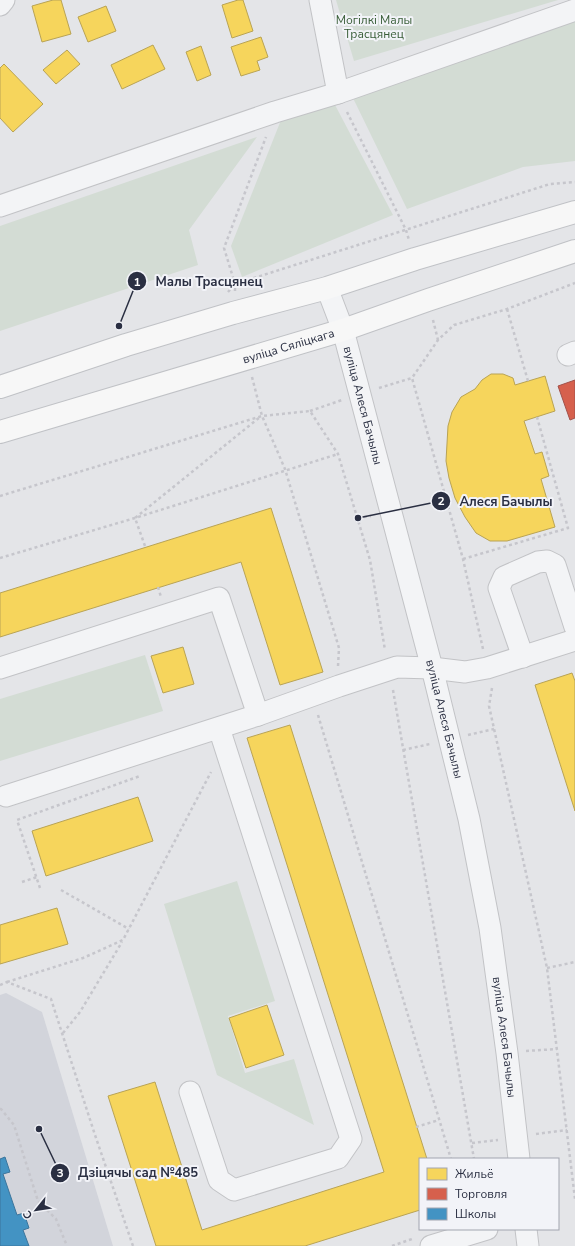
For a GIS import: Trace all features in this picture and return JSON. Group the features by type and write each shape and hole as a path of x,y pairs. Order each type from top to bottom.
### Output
{"main road":[{"path":"0,387 126,345 230,303 327,288 415,259 575,212"},
{"name":"вуліца Сяліцкага","path":"0,432 343,330 575,251"}],"street":[{"path":"0,5 4,0"},
{"path":"320,0 338,93"},
{"path":"0,206 275,112 338,93 575,10"},
{"name":"вуліца Алеся Бачылы","path":"327,288 343,330 432,668 469,819 490,928 507,1053 519,1158"},
{"path":"523,657 499,588 504,577 538,562 547,561 555,565 575,627"},
{"path":"0,668 219,598 258,715"},
{"path":"6,796 222,737 258,715 397,666 465,672 487,668 575,640"},
{"path":"190,1092 219,1180 234,1190 338,1158 350,1139 222,737"},
{"path":"431,1246 484,1230"},
{"path":"526,1230 528,1246"}],"path":[{"path":"338,93 406,230"},
{"path":"230,303 235,284 224,248 275,112"},
{"path":"235,284 550,184 575,182"},
{"path":"575,283 507,309 454,325 438,340 412,378 462,559 487,668 494,676 489,706 547,968 575,1199"},
{"path":"230,303 235,284"},
{"path":"507,309 528,382"},
{"path":"246,359 262,416 285,469 339,648 337,678 339,686"},
{"path":"135,518 262,416"},
{"path":"462,559 568,528 537,417"},
{"path":"0,558 135,518 285,469 338,454"},
{"path":"135,518 145,546"},
{"path":"317,710 451,1158"},
{"path":"63,1033 80,1012 129,929 222,737"},
{"path":"40,888 17,820 143,775"},
{"path":"22,882 37,878"},
{"path":"61,890 129,929"},
{"path":"0,985 83,958 123,940"},
{"path":"547,968 575,962"},
{"path":"7,982 51,999 95,1135 134,1246"},
{"path":"507,1053 557,1049"},
{"path":"0,1109 2,1109 14,1125 38,1201 56,1219 67,1246"},
{"path":"416,1127 439,1120"}],"shaded area":[{"path":"6,993 42,1012 113,1246 0,1246 0,995"}],"green space":[{"name":"Могілкі Малы Трасцянец","path":"336,0 558,0 354,61"},
{"path":"575,21 575,161 523,167 407,209 352,96"},
{"path":"334,103 393,215 242,277 231,246 281,120"},
{"path":"257,137 189,230 198,265 0,331 0,226"},
{"path":"145,655 163,711 0,761 0,699"},
{"path":"237,881 275,1001 228,1016 245,1073 294,1059 314,1125 217,1075 164,904"}],"building: Жильё":[{"path":"53,0 61,0 71,34 42,42 32,6"},
{"path":"243,0 253,31 232,38 222,5"},
{"path":"106,6 116,31 88,42 78,17"},
{"path":"261,37 268,57 257,61 260,70 241,76 231,47"},
{"path":"153,45 165,69 122,89 111,65"},
{"path":"201,46 211,75 197,81 186,52"},
{"path":"67,50 80,64 56,84 43,70"},
{"path":"4,64 43,104 13,132 0,118 0,68"},
{"path":"491,374 503,374 513,378 515,385 545,376 555,411 524,421 535,454 542,452 549,476 541,479 555,527 507,541 490,541 476,533 465,517 455,498 446,461 448,426 452,412 461,397 475,389 482,380"},
{"path":"271,508 323,672 280,685 241,562 0,637 0,593"},
{"path":"183,647 194,684 163,693 151,656"},
{"path":"572,673 575,681 575,811 535,685"},
{"path":"290,725 427,1158 419,1158 419,1210 305,1246 156,1246 108,1096 155,1082 202,1230 384,1172 247,738"},
{"path":"138,797 153,841 46,876 32,831"},
{"path":"57,908 68,944 0,964 0,925"},
{"path":"267,1005 284,1055 246,1068 229,1018"}],"building: Торговля":[{"path":"575,380 575,418 570,420 558,386"}],"building: Школы":[{"path":"5,1157 10,1172 3,1174 17,1215 24,1213 29,1228 23,1230 29,1246 0,1246 0,1159"}],"place":[{"name":"Малы Трасцянец","path":"119,326"},
{"name":"Алеся Бачылы","path":"358,518"},
{"name":"Дзіцячы сад №485","path":"39,1129"}]}
